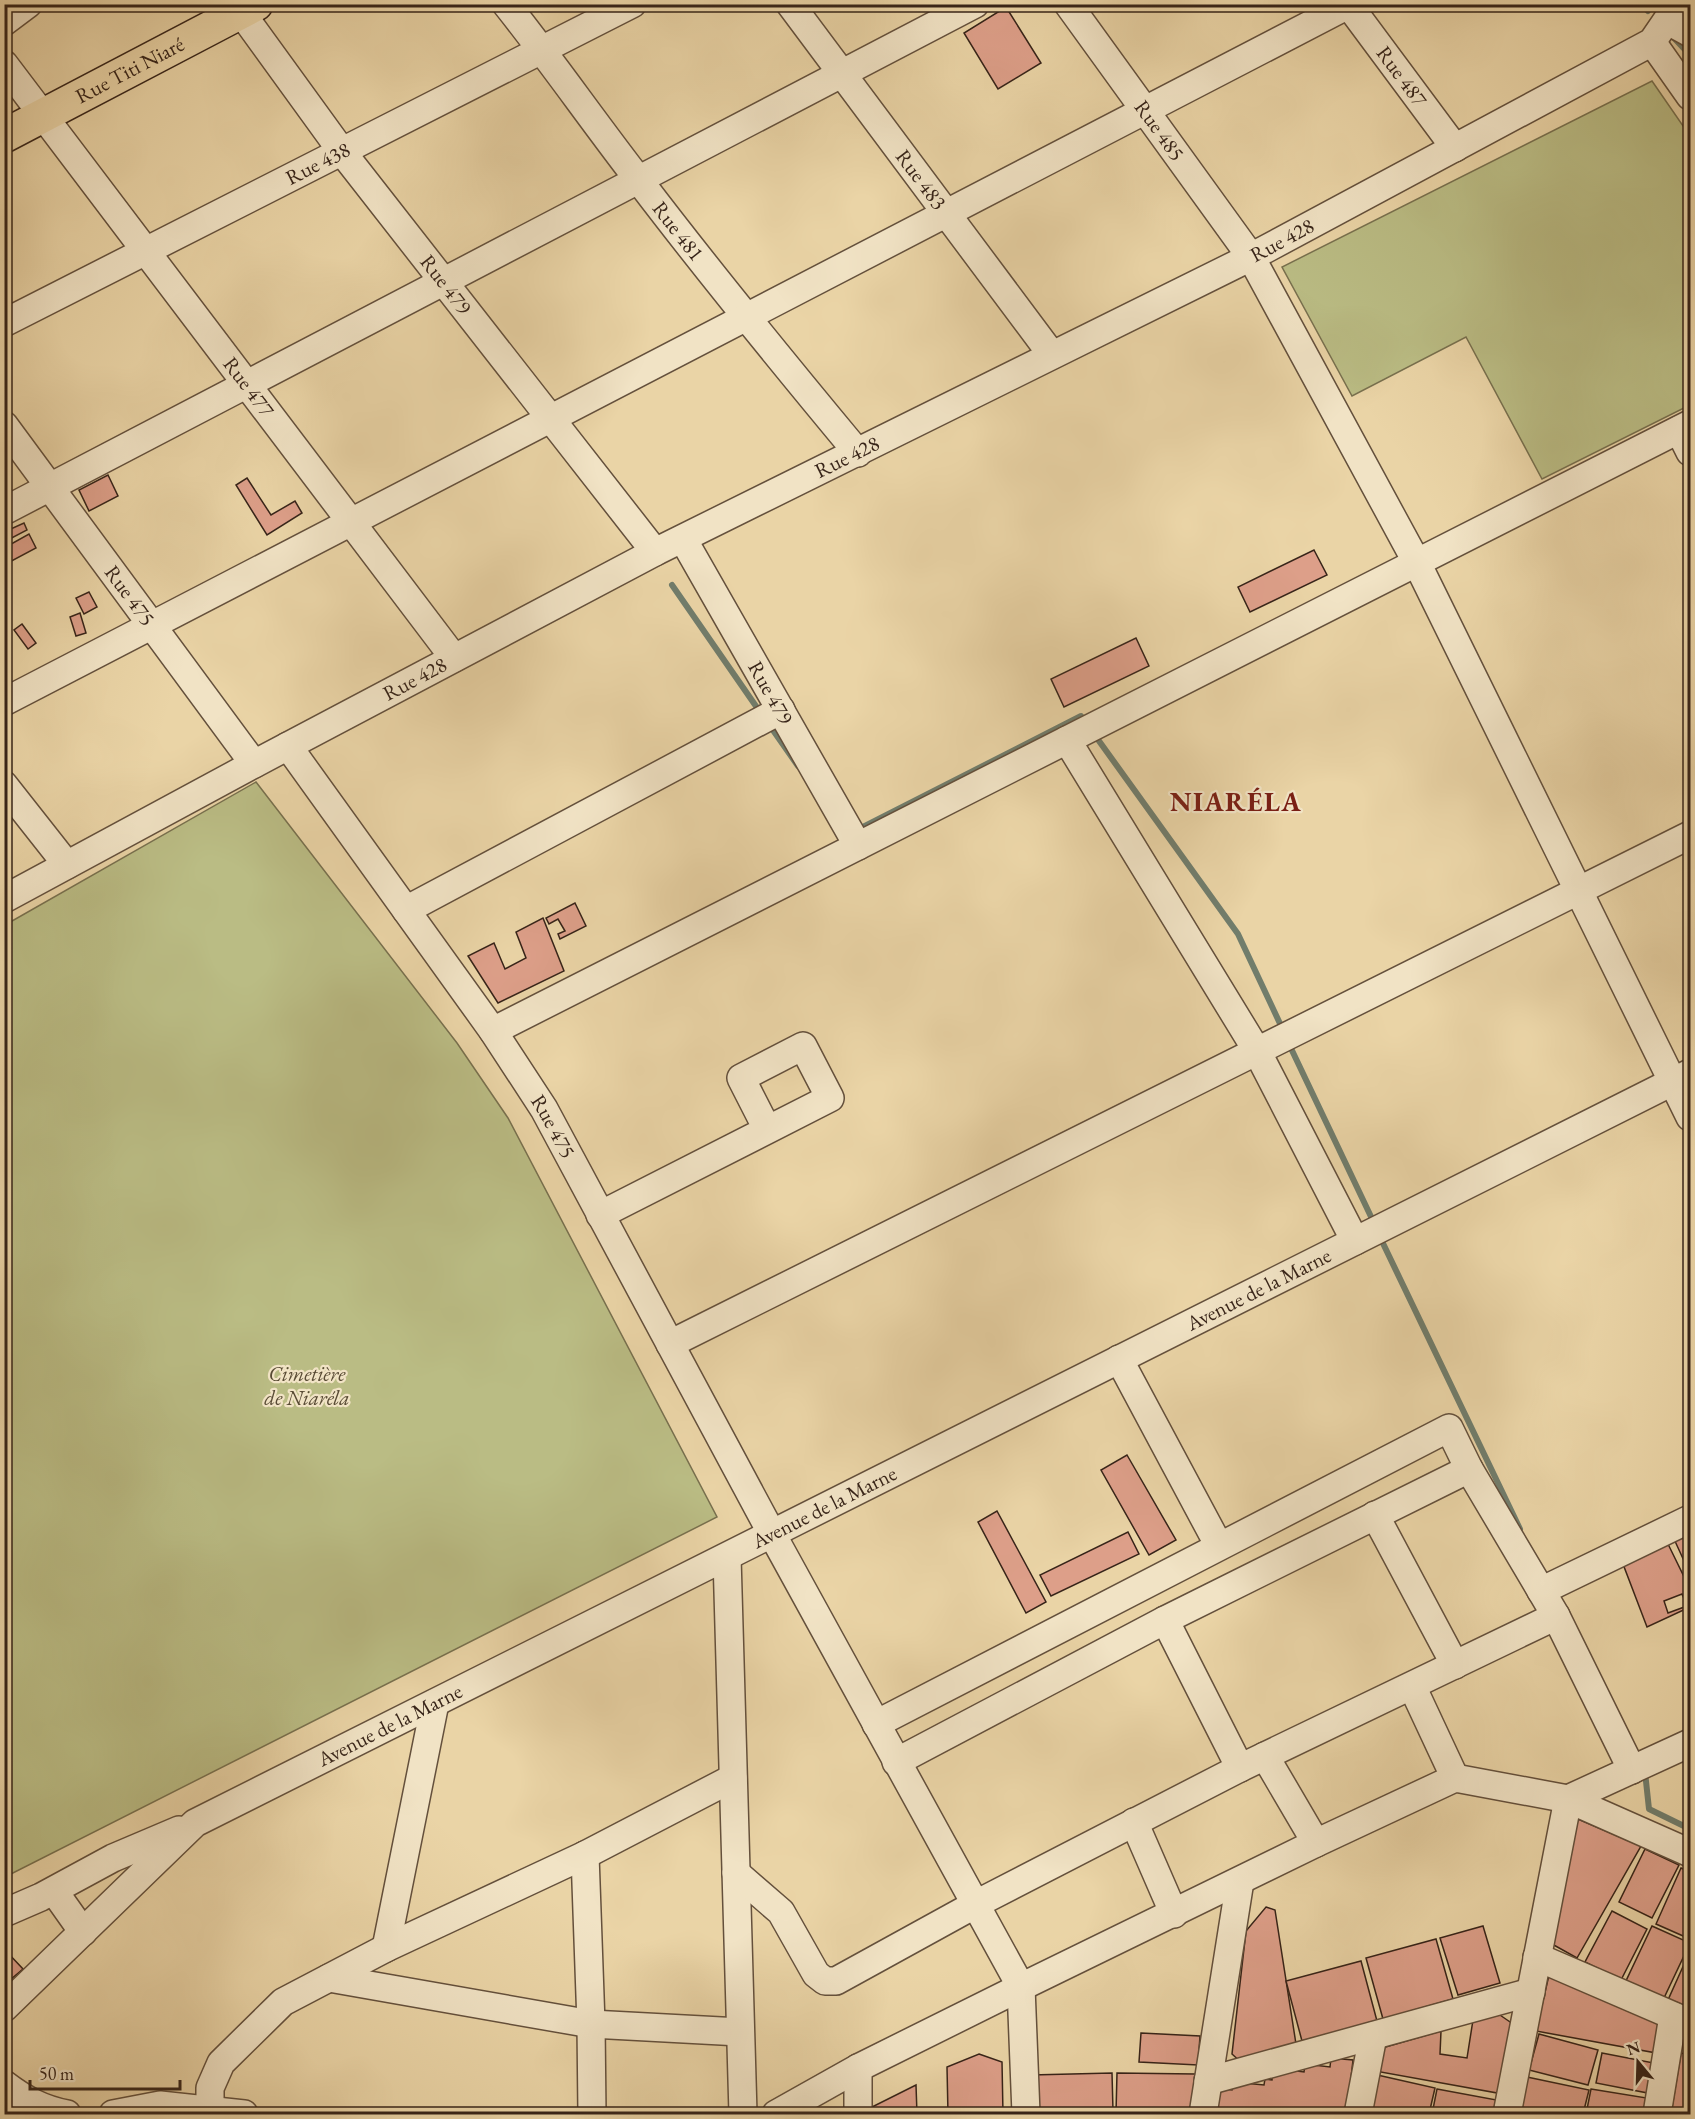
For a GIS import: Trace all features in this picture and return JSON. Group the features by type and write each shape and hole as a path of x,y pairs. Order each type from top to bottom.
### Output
{"main road":[{"name":"Rue Titi Niaré","path":"4,136 244,7"}],"street":[{"path":"4,22 28,4"},
{"name":"Rue 481","path":"506,4 543,50 639,181 746,318 858,453"},
{"name":"Rue 438","path":"4,322 343,153 632,4"},
{"name":"Rue 483","path":"790,4 1052,355"},
{"path":"4,511 975,4"},
{"name":"Rue 485","path":"1068,4 1251,257 1417,562 1578,890 1682,1077 1690,1117"},
{"path":"4,702 1349,5"},
{"name":"Rue 487","path":"1349,5 1455,148"},
{"name":"Rue 479","path":"244,7 343,153 655,552"},
{"path":"1672,25 1690,96"},
{"name":"Rue 428","path":"4,899 655,552 1251,257 1455,148 1672,25"},
{"name":"Rue 477","path":"4,64 453,658"},
{"name":"Rue 475","path":"4,425 254,764"},
{"path":"493,1031 1417,562 1687,435"},
{"name":"Rue 479","path":"683,539 858,846"},
{"path":"406,910 781,710"},
{"path":"1067,740 1257,1051 1355,1241"},
{"name":"Rue 475","path":"288,746 493,1031 544,1109 772,1534 1021,1987"},
{"path":"4,785 67,865"},
{"path":"670,1344 1690,835"},
{"name":"Avenue de la Marne","path":"4,2008 195,1823 1682,1077"},
{"path":"600,1215 767,1129"},
{"path":"1119,1359 1219,1546"},
{"path":"876,1724 1449,1428 1469,1469 1556,1616 1632,1770"},
{"path":"896,1762 1165,1620 1469,1469"},
{"path":"1376,1515 1455,1665"},
{"path":"1541,1592 1690,1519"},
{"path":"727,1557 743,2115"},
{"path":"736,1873 781,1912 816,1974 825,1981 836,1981 976,1904 1240,1768 1556,1616"},
{"path":"1165,1620 1240,1768"},
{"path":"1412,1686 1455,1778"},
{"path":"386,1948 435,1703"},
{"path":"1568,1798 1690,1743"},
{"path":"1265,1756 1316,1843"},
{"path":"211,2112 210,2088 222,2063 283,2002 386,1948 585,1856 733,1778"},
{"path":"776,2115 858,2068 1021,1987 1455,1778 1568,1798 1690,1853"},
{"path":"1507,2115 1568,1798"},
{"path":"1134,1822 1174,1914"},
{"path":"4,1913 54,1891 113,1858 195,1823"},
{"path":"585,1856 592,2115"},
{"path":"1203,2115 1240,1881"},
{"path":"54,1891 83,1932"},
{"path":"1538,1957 1682,2019 1657,2115"},
{"path":"329,1978 591,2024 740,2032"},
{"path":"1021,1987 1026,2115"},
{"path":"1208,2081 1531,1992"},
{"path":"1358,2115 1373,2036"},
{"path":"858,2068 858,2115"},
{"path":"4,2084 23,2099 45,2110 67,2115"},
{"path":"113,2115 160,2105 244,2115"}],"green space":[{"path":"1652,81 1690,136 1690,405 1542,479 1466,337 1352,396 1282,267"},
{"name":"Cimetière de Niaréla","path":"256,782 457,1043 508,1118 717,1517 5,1877 5,925"}],"building":[{"path":"1006,7 1041,63 998,89 964,33"},
{"path":"108,475 118,496 89,511 79,490"},
{"path":"247,478 271,515 295,501 302,513 267,535 236,485"},
{"path":"24,523 27,530 4,542 4,532"},
{"path":"29,534 36,548 4,565 4,548"},
{"path":"1314,550 1327,575 1250,612 1238,587"},
{"path":"89,592 97,607 84,614 76,598"},
{"path":"80,613 86,633 76,636 70,617"},
{"path":"22,624 36,643 28,649 14,630"},
{"path":"1136,638 1149,666 1064,707 1051,679"},
{"path":"575,903 586,926 560,939 558,934 565,931 558,919 549,924 546,918"},
{"path":"543,918 564,971 498,1003 468,956 494,943 505,969 526,958 516,932"},
{"path":"1127,1455 1176,1540 1149,1555 1101,1470"},
{"path":"997,1511 1046,1602 1026,1613 978,1522"},
{"path":"1128,1532 1139,1554 1051,1596 1040,1575"},
{"path":"1690,1532 1690,1574 1674,1539"},
{"path":"1667,1542 1690,1589 1690,1607 1647,1627 1623,1564","holes":["1682,1594 1687,1606 1668,1613 1664,1601"]},
{"path":"1578,1819 1641,1846 1577,1958 1552,1944"},
{"path":"1645,1849 1679,1865 1652,1918 1619,1902"},
{"path":"1681,1868 1690,1872 1690,1939 1656,1924"},
{"path":"1266,1907 1275,1910 1296,2044 1244,2065 1232,2054 1246,1931"},
{"path":"1612,1911 1647,1929 1621,1980 1585,1962"},
{"path":"1483,1926 1500,1983 1458,1995 1440,1938"},
{"path":"1652,1926 1690,1943 1663,2000 1625,1983"},
{"path":"1436,1939 1453,1999 1383,2019 1366,1958"},
{"path":"1690,1951 1690,2010 1668,2000"},
{"path":"7,1952 23,1969 4,1985 4,1954"},
{"path":"1361,1961 1377,2021 1302,2041 1286,1981"},
{"path":"1549,1975 1665,2025 1662,2054 1536,2031"},
{"path":"1497,2013 1513,2024 1503,2094 1375,2071 1382,2048 1441,2031 1440,2054 1467,2058 1473,2020"},
{"path":"1141,2033 1200,2036 1198,2065 1139,2062"},
{"path":"1539,2034 1598,2050 1588,2085 1529,2070"},
{"path":"1602,2053 1659,2064 1653,2094 1596,2083"},
{"path":"1681,2053 1690,2055 1690,2114 1671,2114"},
{"path":"979,2054 1002,2062 1003,2114 948,2114 947,2067"},
{"path":"1331,2058 1353,2060 1347,2114 1216,2114 1219,2088 1232,2090 1233,2082 1264,2085 1265,2079 1272,2080 1273,2068 1304,2072 1305,2064 1330,2067"},
{"path":"1112,2073 1113,2111 1032,2113 1031,2075"},
{"path":"1117,2073 1195,2074 1194,2113 1116,2113"},
{"path":"1373,2074 1435,2088 1429,2114 1363,2114"},
{"path":"1527,2077 1589,2090 1583,2114 1556,2114 1521,2107"},
{"path":"916,2085 917,2114 868,2114 868,2109"},
{"path":"1437,2089 1502,2101 1499,2114 1432,2114"},
{"path":"1591,2089 1653,2099 1650,2114 1586,2114"}],"waterway":[{"path":"1642,4 1648,11"},
{"path":"1672,36 1690,55"},
{"path":"672,585 760,712"},
{"path":"857,830 1081,716 1086,723"},
{"path":"768,723 798,766"},
{"path":"1094,734 1238,934 1283,1030"},
{"path":"1288,1042 1374,1223"},
{"path":"1379,1235 1520,1529"},
{"path":"1645,1772 1649,1809 1690,1829"}],"district":[{"name":"NIARÉLA","path":"1236,802"}]}
